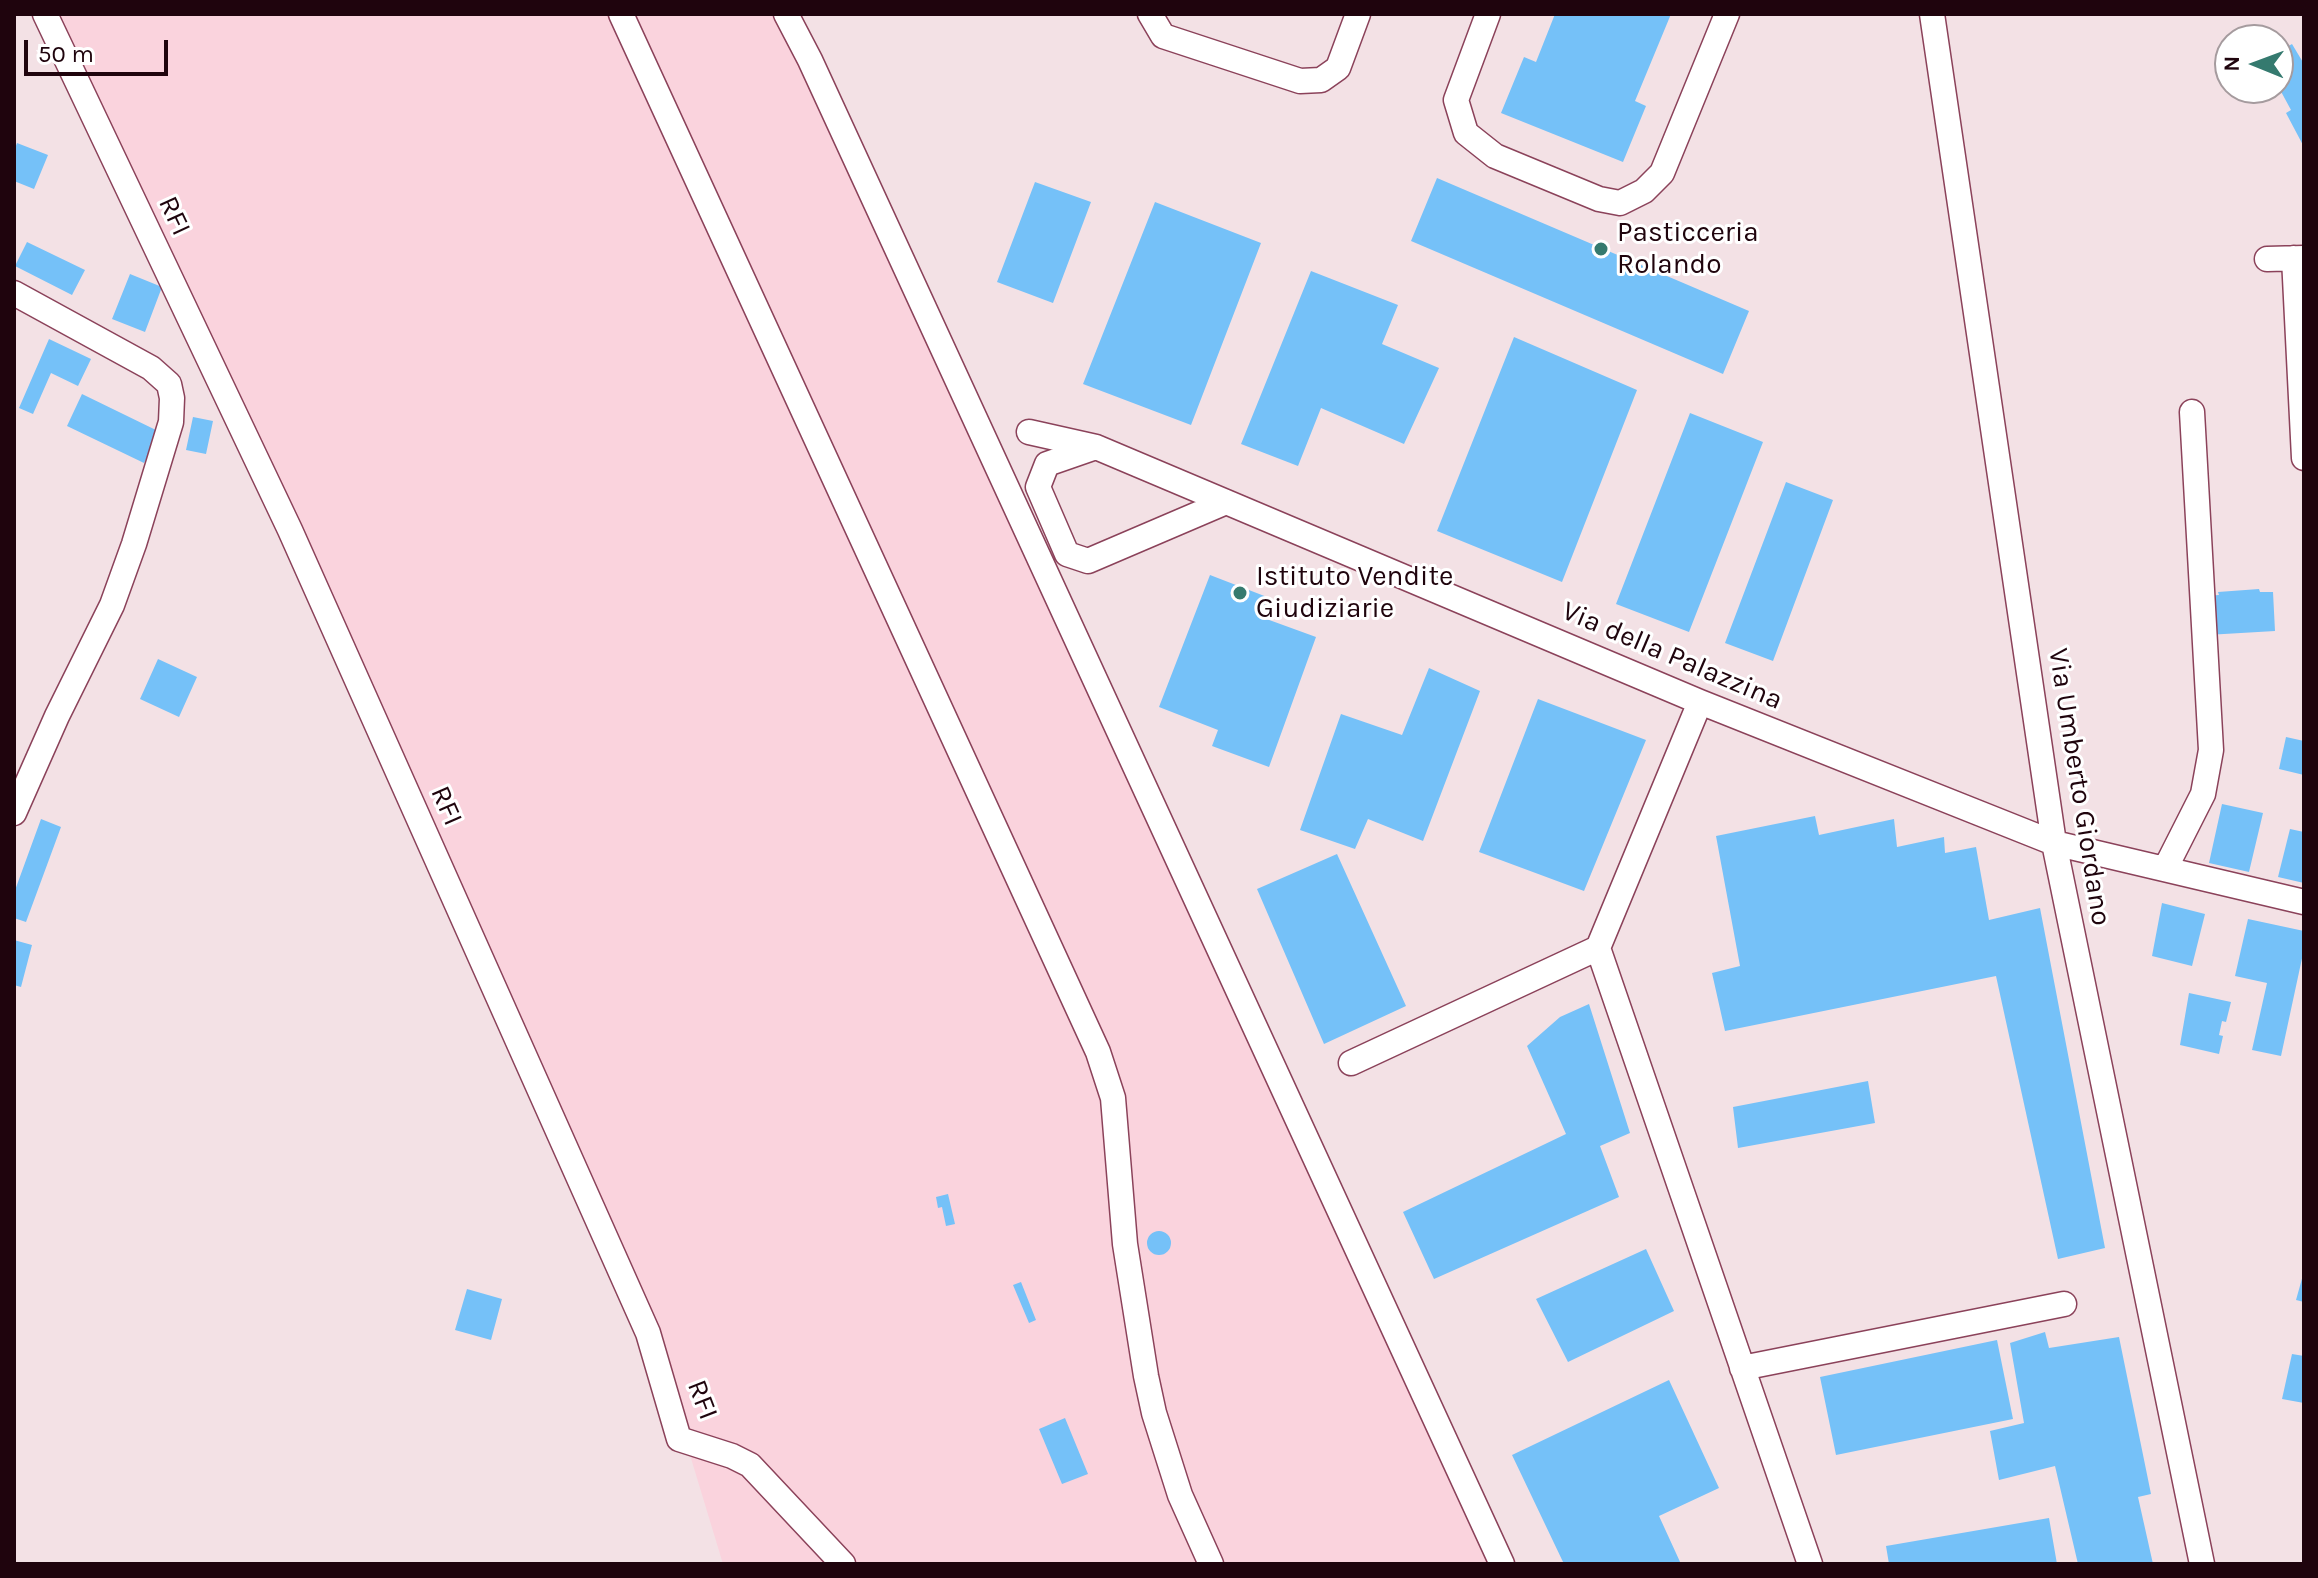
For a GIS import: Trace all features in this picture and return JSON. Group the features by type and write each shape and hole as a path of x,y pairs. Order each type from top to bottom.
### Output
{"street":[{"name":"RFI","path":"45,14 290,530 648,1333 679,1439 750,1465 843,1564"},
{"path":"621,14 1108,1076 1116,1128 1125,1244 1146,1376 1154,1413 1180,1495 1211,1564"},
{"path":"786,14 817,74 1502,1564"},
{"path":"1150,14 1163,36 1300,81 1321,80 1338,68 1358,14"},
{"path":"1488,14 1456,100 1466,133 1495,156 1599,199 1620,203 1644,191 1662,173 1727,14"},
{"name":"Via Umberto Giordano","path":"1932,14 2054,843 2202,1564"},
{"path":"2267,259 2299,258 2304,458"},
{"path":"14,293 151,368 169,384 172,398 171,422 112,605 57,716 14,813"},
{"path":"2165,869 2203,794 2211,750 2192,412"},
{"name":"Via della Palazzina","path":"1029,432 1096,447 1700,702 2054,843 2304,902"},
{"path":"1096,447 1047,464 1038,487 1067,554 1088,561 1226,502"},
{"path":"1700,702 1598,948 1810,1564"},
{"path":"1351,1063 1598,948"},
{"path":"1742,1368 2064,1304"}],"shaded area":[{"path":"35,14 792,14 1511,1564 723,1564 660,1356"}],"building":[{"path":"1555,14 1671,14 1635,101 1646,106 1623,162 1501,113 1524,57 1536,62"},
{"path":"2294,47 2304,64 2304,147 2286,113 2291,110 2288,104 2294,104"},
{"path":"17,143 48,155 34,189 14,181"},
{"path":"1437,178 1749,311 1723,374 1411,241"},
{"path":"1035,182 1091,202 1053,303 997,282"},
{"path":"1155,202 1261,243 1191,425 1083,384"},
{"path":"27,242 85,270 72,295 15,266"},
{"path":"1311,271 1398,305 1382,344 1439,368 1404,444 1321,408 1298,466 1241,444"},
{"path":"130,274 162,287 145,332 112,319"},
{"path":"1514,337 1637,390 1562,582 1437,531"},
{"path":"49,339 91,359 78,386 51,373 33,414 19,408"},
{"path":"82,394 160,432 144,463 67,426"},
{"path":"1690,413 1763,442 1689,632 1616,604"},
{"path":"193,417 213,421 206,454 186,450"},
{"path":"1786,482 1833,500 1773,661 1725,643"},
{"path":"1210,575 1267,597 1261,617 1316,637 1269,767 1212,746 1218,730 1159,707"},
{"path":"2259,589 2260,592 2273,592 2275,631 2207,635 2205,596"},
{"path":"158,659 197,677 179,717 140,699"},
{"path":"1429,668 1480,691 1423,841 1368,819 1355,849 1300,830 1341,714 1402,735"},
{"path":"1538,699 1646,740 1584,891 1479,852"},
{"path":"2286,737 2304,741 2304,775 2279,769"},
{"path":"2222,804 2263,813 2249,872 2209,863"},
{"path":"1815,816 1819,835 1894,819 1897,847 1944,837 1945,853 1976,847 1989,920 2040,908 2105,1248 2058,1259 1996,976 1725,1031 1712,973 1740,966 1716,836"},
{"path":"41,819 61,827 26,922 14,918 14,893"},
{"path":"2290,829 2304,832 2304,883 2278,877"},
{"path":"1337,854 1406,1006 1324,1044 1257,889"},
{"path":"2162,903 2205,914 2192,966 2152,956"},
{"path":"2248,919 2304,931 2304,949 2281,1056 2252,1050 2267,983 2235,976"},
{"path":"14,940 32,945 21,987 14,985"},
{"path":"2189,993 2231,1002 2226,1022 2222,1021 2219,1054 2180,1045"},
{"path":"1589,1004 1630,1133 1600,1146 1619,1197 1434,1279 1403,1212 1566,1134 1527,1046 1560,1017"},
{"path":"1868,1081 1875,1123 1738,1148 1733,1107"},
{"path":"948,1194 955,1224 946,1226 942,1207 938,1208 936,1197"},
{"path":"1159,1231 1168,1234 1171,1243 1168,1252 1159,1255 1150,1252 1147,1243 1150,1234"},
{"path":"1646,1249 1674,1311 1568,1362 1536,1299"},
{"path":"2304,1275 2304,1302 2296,1300"},
{"path":"1021,1282 1036,1320 1029,1323 1013,1285"},
{"path":"467,1289 502,1299 491,1340 455,1330"},
{"path":"2045,1332 2049,1348 2119,1337 2151,1494 2138,1497 2153,1564 2078,1564 2055,1466 1999,1480 1990,1431 2024,1423 2010,1343"},
{"path":"1997,1340 2013,1419 1836,1455 1820,1377"},
{"path":"2292,1354 2304,1356 2304,1403 2282,1399"},
{"path":"1669,1380 1719,1488 1659,1516 1681,1564 1564,1564 1512,1455"},
{"path":"1065,1418 1088,1474 1062,1484 1039,1429"},
{"path":"2049,1518 2057,1564 1889,1564 1886,1546"}],"place":[{"name":"Pasticceria Rolando","path":"1601,249"},
{"name":"Istituto Vendite Giudiziarie","path":"1240,593"}]}
